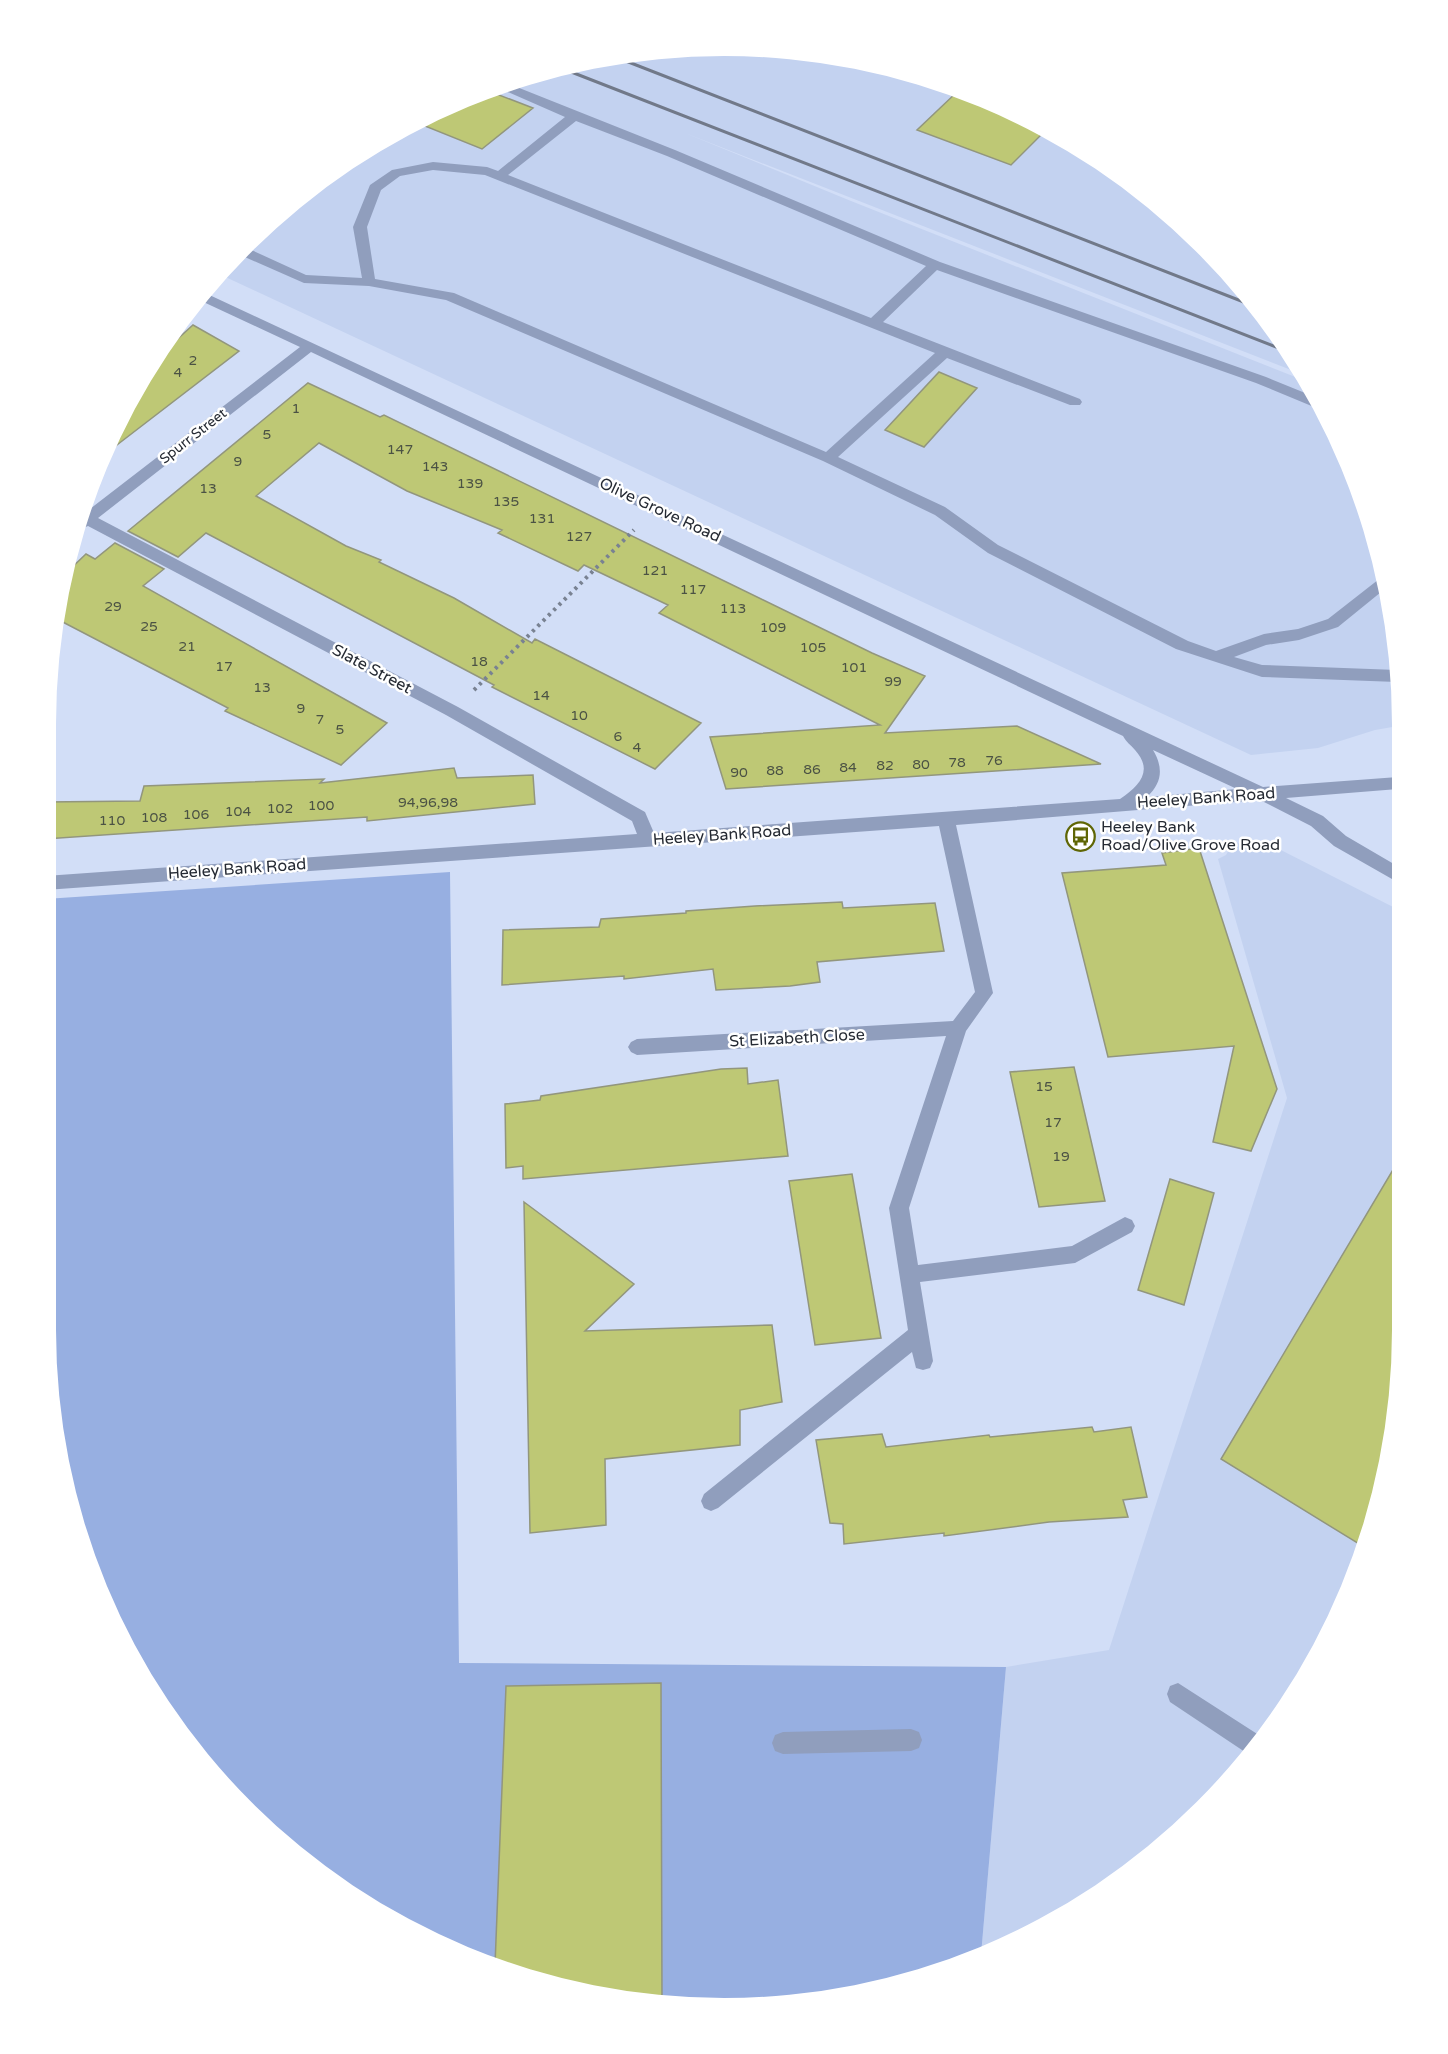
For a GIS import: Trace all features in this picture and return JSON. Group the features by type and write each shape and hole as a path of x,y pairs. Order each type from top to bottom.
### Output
{"street":[{"path":"512,90 671,153 935,265 1261,380 1308,400"},
{"path":"500,176 574,116"},
{"path":"369,282 360,227 375,188 396,173 433,166 487,171 1075,402"},
{"path":"248,254 304,279 369,282 449,296 828,458 940,511 993,549 1182,645 1262,671 1391,676"},
{"path":"874,324 935,265"},
{"name":"Olive Grove Road","path":"208,299 1262,794 1317,822 1340,841 1392,872"},
{"name":"Spurr Street","path":"89,514 309,347"},
{"path":"828,458 945,352"},
{"name":"Slate Street","path":"87,522 452,711 639,817 648,840"},
{"path":"1216,657 1264,640 1299,634 1333,623 1378,586"},
{"name":"Olive Grove Road","path":"1120,726 1142,746 1153,764 1153,781 1144,793 1124,805"},
{"name":"Heeley Bank Road","path":"56,882 946,819 1392,783"},
{"path":"923,1361 899,1208 958,1028 984,993 946,819"},
{"name":"St Elizabeth Close","path":"637,1047 958,1028"},
{"path":"909,1275 1075,1254 1125,1226"},
{"path":"711,1501 918,1334"},
{"path":"1178,1694 1250,1742"},
{"path":"783,1743 911,1740"}],"path":[{"path":"452,711 655,508"}],"shaded area":[{"path":"680,57 768,57 811,61 897,78 980,106 1020,124 1095,168 1165,221 1227,283 1290,370 685,133 1295,377 1324,428 1342,468 1370,551 1387,637 1392,727 1318,748 1251,755 226,277 283,221 353,168 390,145 468,106 551,78 594,68"},
{"path":"1234,841 1258,853 1267,843 1392,906 1392,1330 1391,1374 1380,1460 1357,1545 1324,1626 1280,1701 1227,1771 1165,1833 1095,1886 1020,1930 982,1947 1006,1667 1109,1650 1287,1098 1218,859 1226,855"},
{"path":"450,872 459,1663 1006,1667 982,1947 897,1976 811,1993 768,1997 680,1997 594,1986 551,1976 468,1948 390,1909 353,1886 283,1833 221,1771 168,1701 124,1626 91,1545 68,1460 57,1374 56,1330 56,898"}],"building":[{"path":"499,95 533,108 482,149 425,126"},
{"path":"953,96 980,106 1041,135 1011,165 917,130"},
{"path":"193,325 239,351 116,446 145,390 179,337"},
{"path":"939,372 977,388 924,447 885,430"},
{"path":"308,383 380,417 384,415 872,653 925,676 885,733 1017,726 1101,764 726,789 710,737 880,725 659,613 668,605 584,565 578,571 498,533 502,530 407,491 319,443 256,496 346,546 381,560 379,562 454,598 532,643 535,639 701,723 655,769 492,687 494,685 206,533 178,557 128,531"},
{"path":"115,543 164,569 143,586 387,723 341,765 225,711 228,708 63,622 75,565 86,554 95,559"},
{"path":"454,768 457,778 533,775 535,804 367,821 367,817 56,838 56,802 140,801 144,786 324,779 320,783"},
{"path":"1199,848 1277,1089 1251,1151 1213,1142 1234,1046 1108,1057 1062,873 1166,865 1162,853"},
{"path":"842,902 843,908 935,903 944,951 817,962 820,982 790,986 716,990 713,969 624,979 624,976 502,985 503,930 599,927 601,919 755,906"},
{"path":"1074,1067 1105,1201 1039,1207 1010,1072"},
{"path":"747,1068 748,1084 778,1080 788,1156 523,1179 523,1166 506,1168 505,1104 540,1100 541,1096 721,1069"},
{"path":"1392,1171 1391,1374 1380,1460 1358,1543 1221,1459"},
{"path":"852,1174 881,1338 815,1345 789,1181"},
{"path":"1170,1179 1214,1193 1184,1305 1138,1290"},
{"path":"524,1202 634,1284 585,1331 772,1325 782,1402 740,1410 740,1445 605,1459 606,1525 530,1533"},
{"path":"1092,1427 1094,1432 1131,1427 1147,1497 1123,1500 1128,1517 1049,1522 944,1536 944,1533 844,1544 843,1524 830,1523 816,1440 882,1434 886,1447 989,1435 990,1437"},
{"path":"661,1683 662,1995 594,1986 551,1976 495,1958 506,1686"}],"railway":[{"path":"629,62 1241,301"},
{"path":"573,73 1275,347"}],"place":[{"name":"Heeley Bank Road/Olive Grove Road","path":"1080,836"}]}
